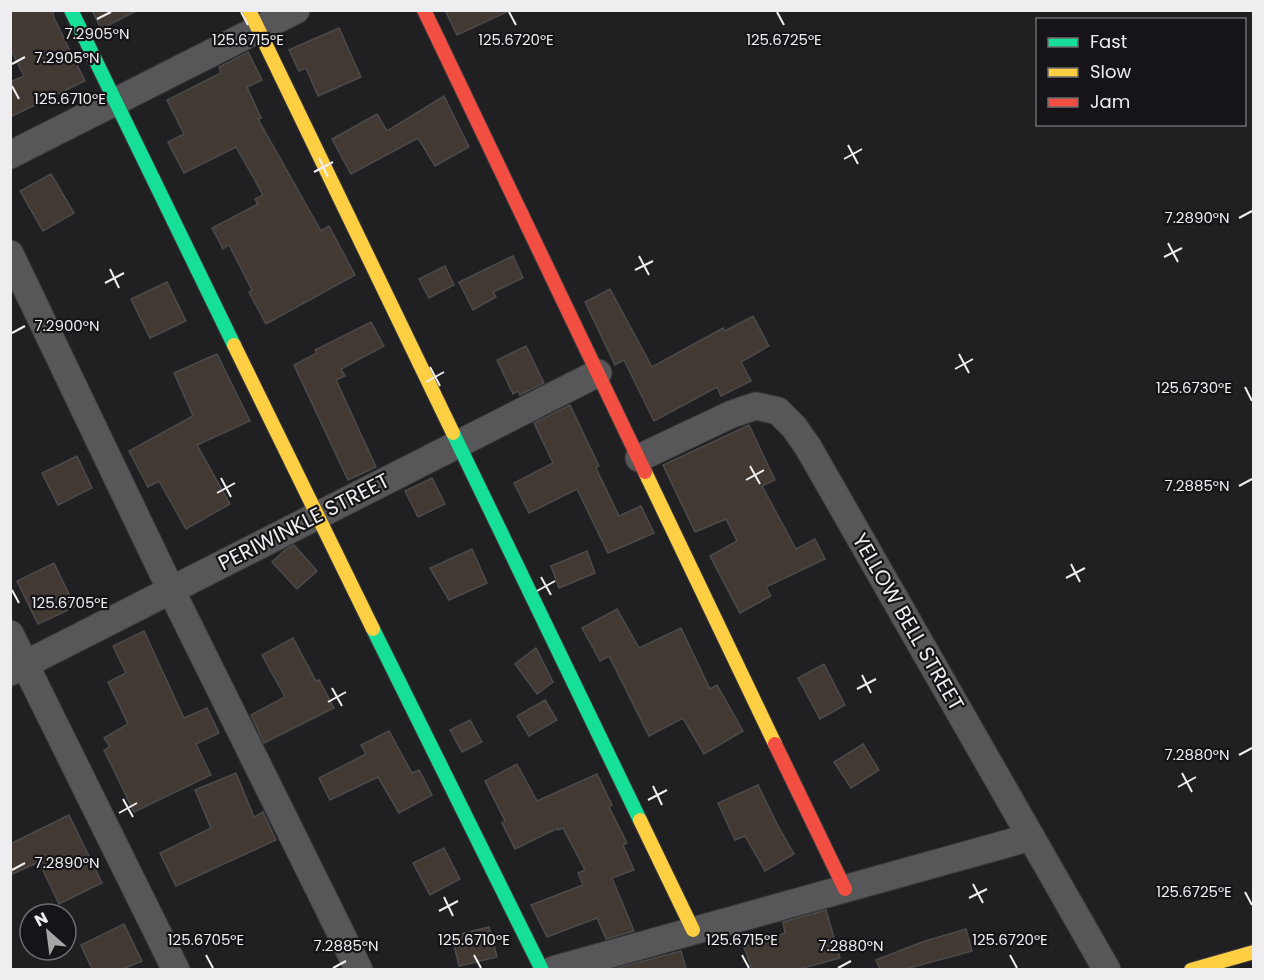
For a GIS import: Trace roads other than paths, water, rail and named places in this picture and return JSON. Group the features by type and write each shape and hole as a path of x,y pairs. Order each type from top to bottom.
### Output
{"street":[{"path":"71,10 317,516 542,969"},
{"path":"10,155 115,102 253,20 296,10"},
{"path":"424,10 845,889"},
{"path":"253,20 693,930"},
{"path":"10,254 171,590 359,969"},
{"name":"PERIWINKLE STREET","path":"18,669 598,373"},
{"name":"YELLOW BELL STREET","path":"639,458 732,414 756,406 778,411 794,427 808,447 1107,969"},
{"path":"10,634 18,669 176,969"},
{"path":"553,969 1031,837"},
{"path":"1191,969 1254,952"}]}
